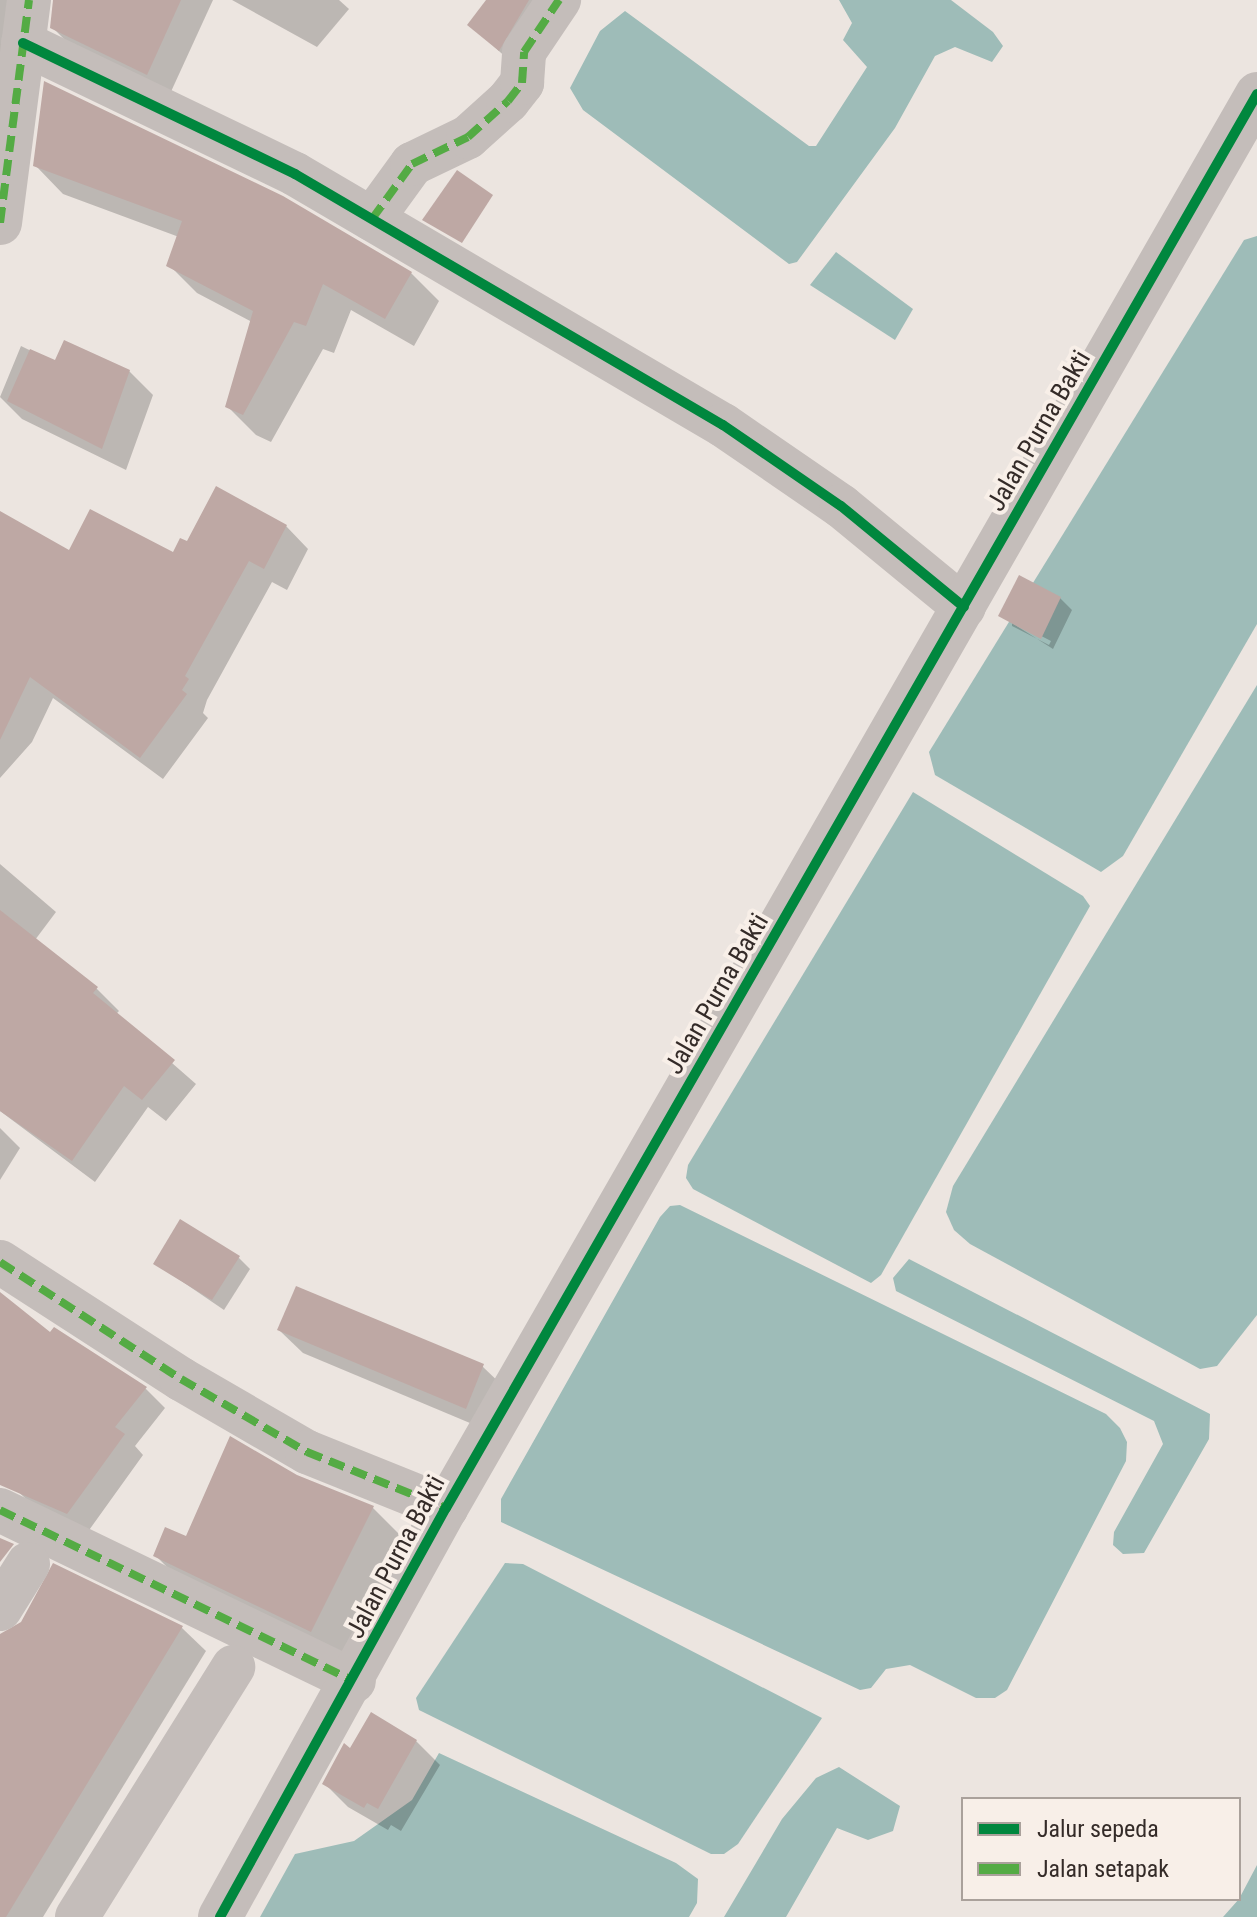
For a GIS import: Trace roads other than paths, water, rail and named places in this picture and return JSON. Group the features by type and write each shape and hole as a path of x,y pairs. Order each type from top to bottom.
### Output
{"street":[{"path":"0,223 29,0"},
{"path":"372,219 412,164 468,137 508,101 522,83 524,52 559,0"},
{"path":"23,43 295,174 723,425 841,506 964,607"},
{"name":"Jalan Purna Bakti","path":"220,1917 354,1681 446,1508 1257,94"},
{"path":"0,1262 181,1379 307,1452 446,1508"},
{"path":"0,1510 354,1681"},
{"path":"0,1609 28,1564"},
{"path":"77,1917 233,1667"}],"water":[{"path":"839,0 951,0 993,32 1003,46 992,62 955,47 935,56 895,128 797,262 789,264 583,110 570,88 600,31 625,11 809,146 816,146 867,67 843,40 852,23"},
{"path":"1257,236 1257,624 1123,856 1101,872 935,775 929,752 1244,240"},
{"path":"836,252 913,309 895,340 810,285"},
{"path":"1257,685 1257,1315 1217,1366 1200,1369 970,1244 954,1230 946,1212 953,1186"},
{"path":"913,792 1083,896 1090,906 881,1275 871,1283 693,1189 686,1178 688,1165"},
{"path":"680,1205 1106,1414 1120,1428 1127,1442 1126,1461 1007,1690 995,1698 976,1698 910,1665 886,1669 871,1688 860,1690 501,1522 501,1499 660,1217 670,1206"},
{"path":"909,1259 1210,1414 1209,1439 1144,1553 1123,1554 1113,1545 1114,1532 1163,1444 1154,1421 896,1291 893,1278"},
{"path":"505,1563 523,1564 822,1718 738,1844 724,1854 711,1854 419,1710 416,1698"},
{"path":"439,1753 676,1863 698,1879 697,1903 689,1917 260,1917 295,1854 354,1841 412,1800"},
{"path":"839,1767 900,1806 893,1831 868,1840 837,1828 786,1917 724,1917 782,1819 816,1778"},
{"path":"1257,1865 1257,1917 1223,1917 1237,1901 1241,1901"}]}
